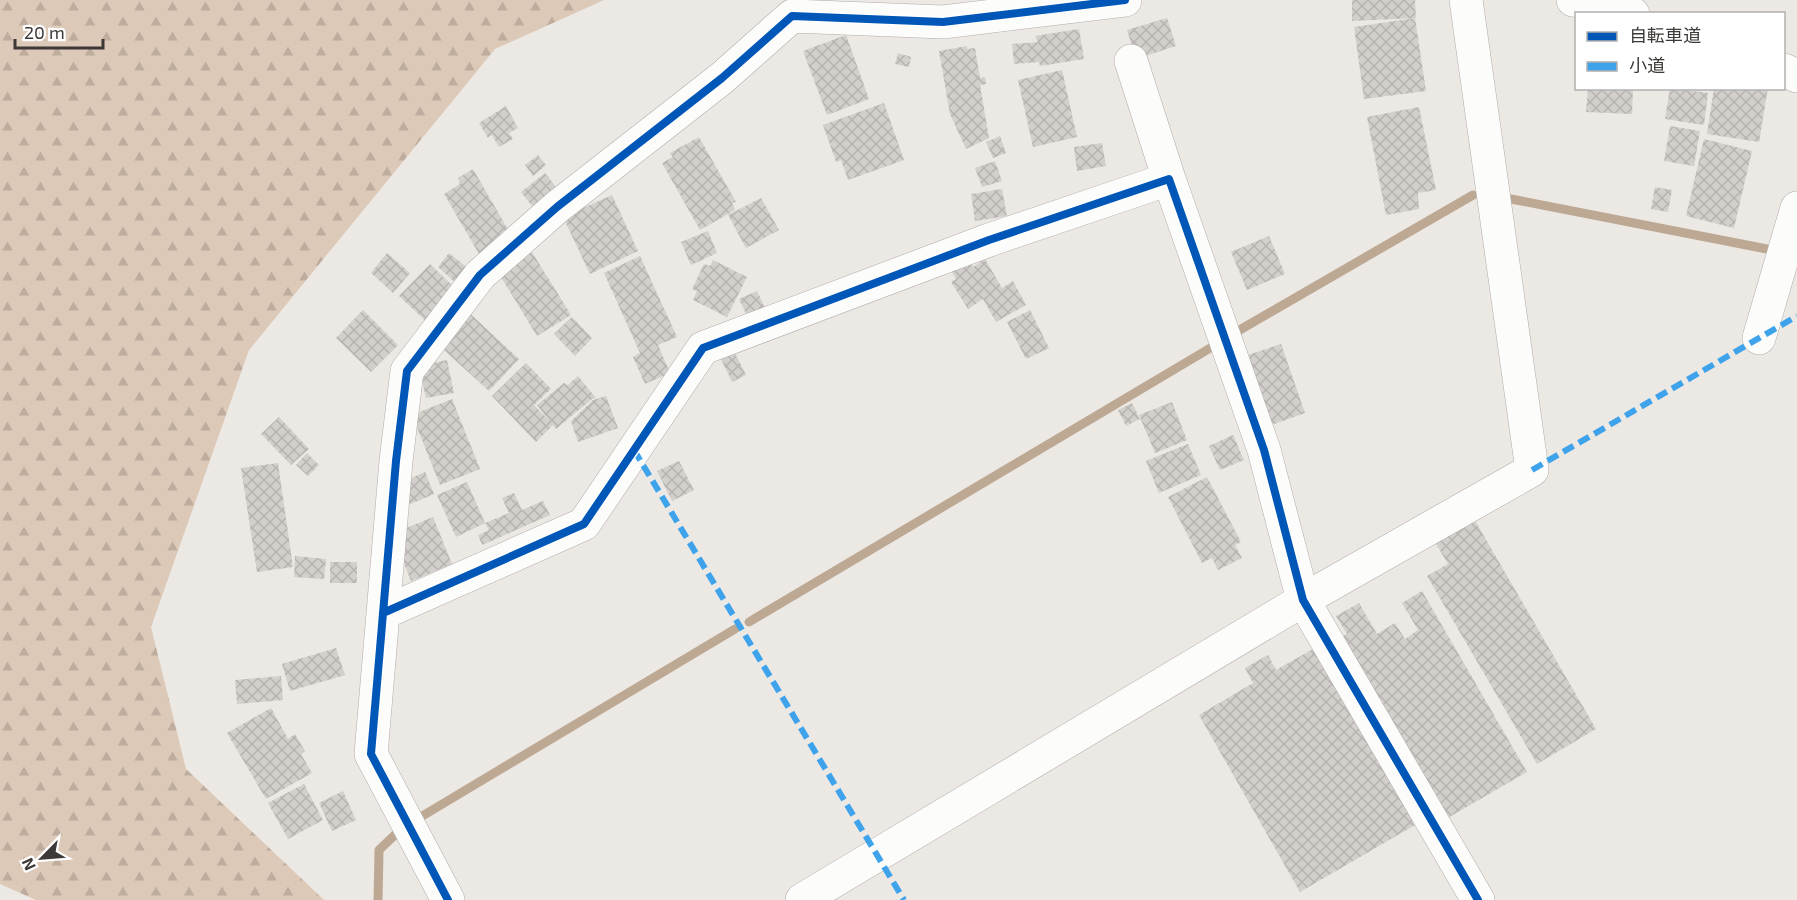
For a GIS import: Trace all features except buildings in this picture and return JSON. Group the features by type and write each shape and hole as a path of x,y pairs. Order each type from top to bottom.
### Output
{"street":[{"path":"448,900 371,754 396,461 407,371 480,275 557,207 722,78 792,16 943,22 1125,0"},
{"path":"802,900 1303,600 1532,470 1466,0"},
{"path":"1573,0 1600,3 1627,12"},
{"path":"1131,62 1169,179 1264,450 1303,600 1478,900"},
{"path":"383,613 584,524 703,348 989,240 1169,179"},
{"path":"1759,338 1797,208"}],"green space":[{"path":"0,0 604,0 495,49 249,350 151,627 186,769 324,900 36,900 0,884"}],"waterway":[{"path":"1231,335 1473,195"},
{"path":"1511,199 1767,249"},
{"path":"749,622 1212,347"},
{"path":"419,818 735,629"},
{"path":"378,900 379,850 399,831"}],"marked path":[{"path":"1532,470 1797,316"},
{"path":"634,450 904,900"}],"cycle path":[{"path":"448,900 371,754 396,461 407,371 480,275 557,207 722,78 792,16 943,22 1125,0"},
{"path":"383,613 584,524 703,348 989,240 1169,179 1264,450 1303,600 1478,900"}]}
